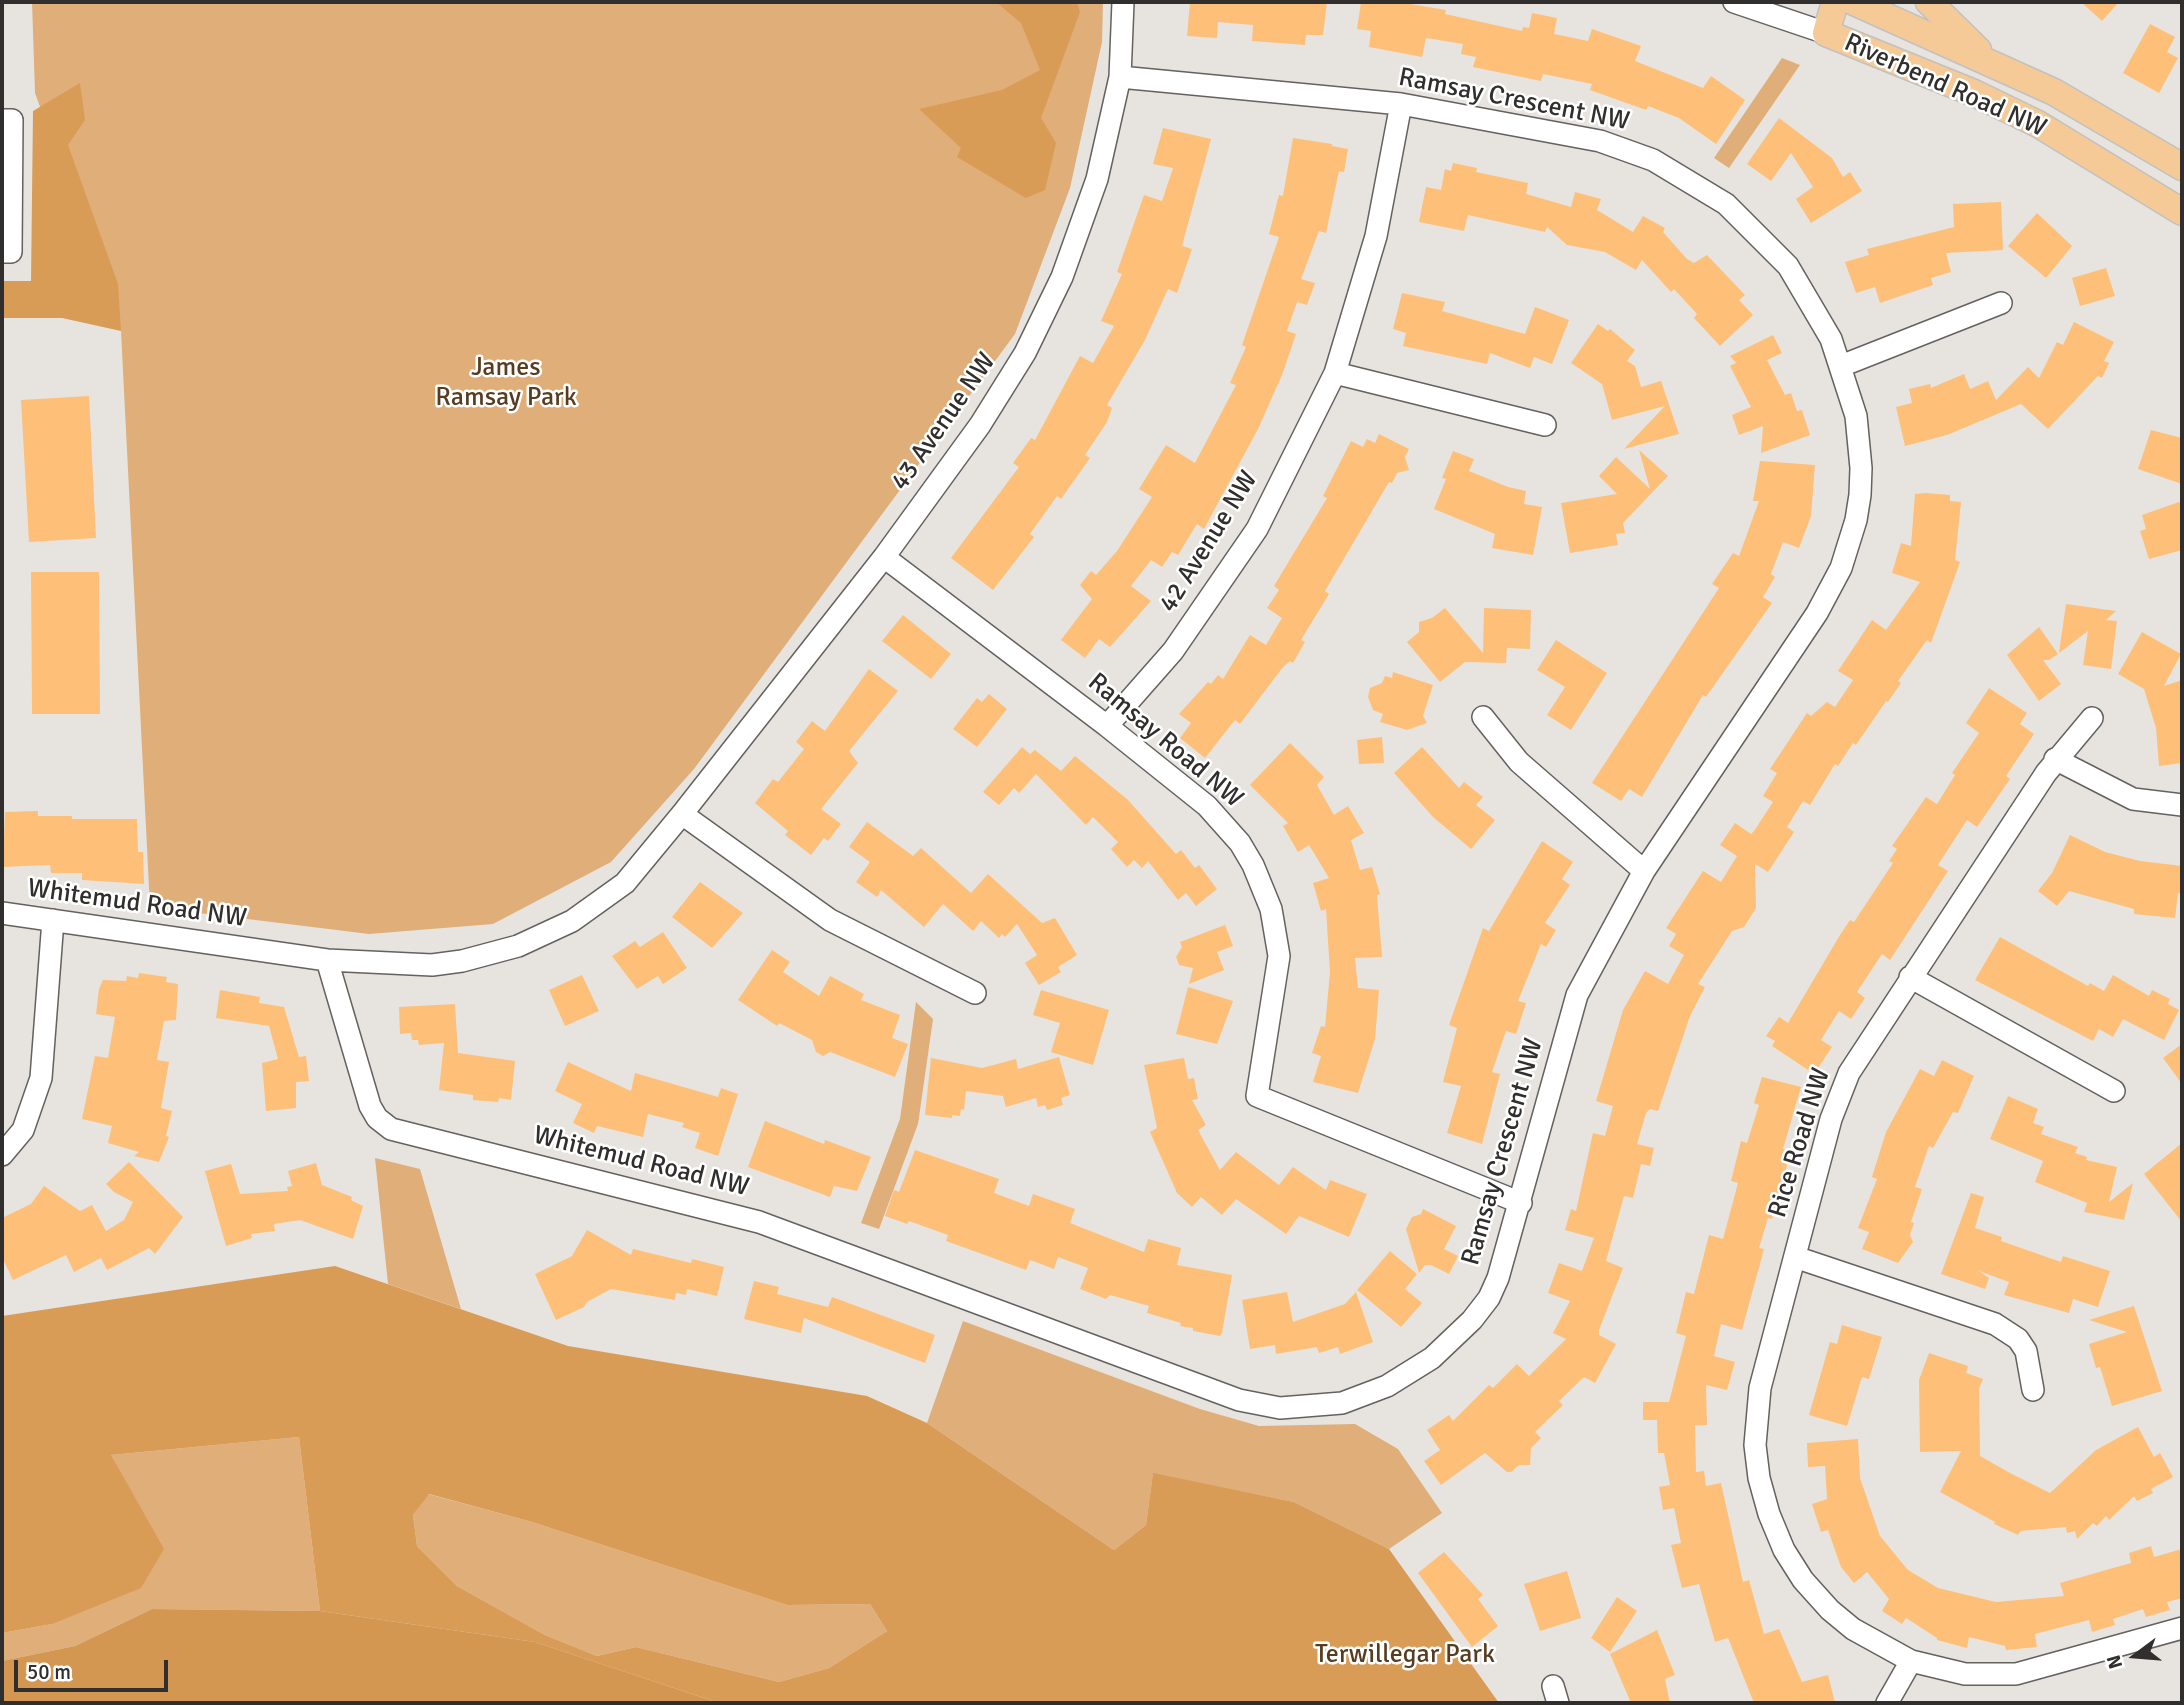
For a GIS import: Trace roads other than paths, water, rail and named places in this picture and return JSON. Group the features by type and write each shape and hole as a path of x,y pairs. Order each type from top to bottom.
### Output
{"main road":[{"path":"1826,33 1835,2"},
{"name":"Riverbend Road NW","path":"1854,2 2054,92 2182,167"},
{"path":"1929,2 1989,61"},
{"name":"Riverbend Road NW","path":"1826,33 1974,93 2038,124 2182,212"}],"street":[{"name":"43 Avenue NW","path":"327,960 432,965 490,955 537,939 572,921 625,883 884,557 980,425 1045,316 1081,229 1097,179 1120,77 1123,2"},
{"name":"Riverbend Road NW","path":"1734,2 1826,33"},
{"name":"Ramsay Crescent NW","path":"1120,77 1401,104 1600,141 1678,172 1727,204 1788,266 1818,314 1841,366 1856,416 1861,468 1856,520 1841,568 1817,613 1644,872 1577,995 1521,1203 1498,1278 1489,1298 1453,1340 1410,1373 1359,1398"},
{"name":"42 Avenue NW","path":"1107,726 1173,651 1257,529 1335,373 1376,236 1401,104"},
{"path":"2,120 12,120 11,252 2,253"},
{"path":"1841,366 2001,303"},
{"path":"1335,373 1545,425"},
{"name":"Ramsay Road NW","path":"884,557 1107,726 1224,824 1240,844 1263,886 1271,909 1279,956 1257,1096 1521,1203"},
{"path":"1483,717 1519,762 1644,872"},
{"name":"Rice Road NW","path":"2092,718 2055,759 1860,1052 1839,1096 1756,1411 1755,1445 1769,1514 1784,1550 1803,1580 1830,1610 1853,1629 1911,1661 1965,1674 2016,1674 2182,1628"},
{"path":"2055,759 2133,799 2182,805"},
{"path":"682,814 830,920 975,993"},
{"name":"Whitemud Road NW","path":"2,913 327,960 370,1106 377,1118 391,1129 759,1222 1239,1400 1300,1408 1359,1398"},
{"path":"2,1155 23,1130 41,1078 53,920"},
{"path":"1910,977 2113,1091"},
{"name":"Rice Road NW","path":"1795,1257 1995,1324 2018,1339 2026,1351 2033,1390"},
{"path":"1887,1703 1911,1661"}],"park label":[{"name":"James Ramsay Park","path":"506,383"},
{"name":"Terwillegar Park","path":"1405,1655"}]}
